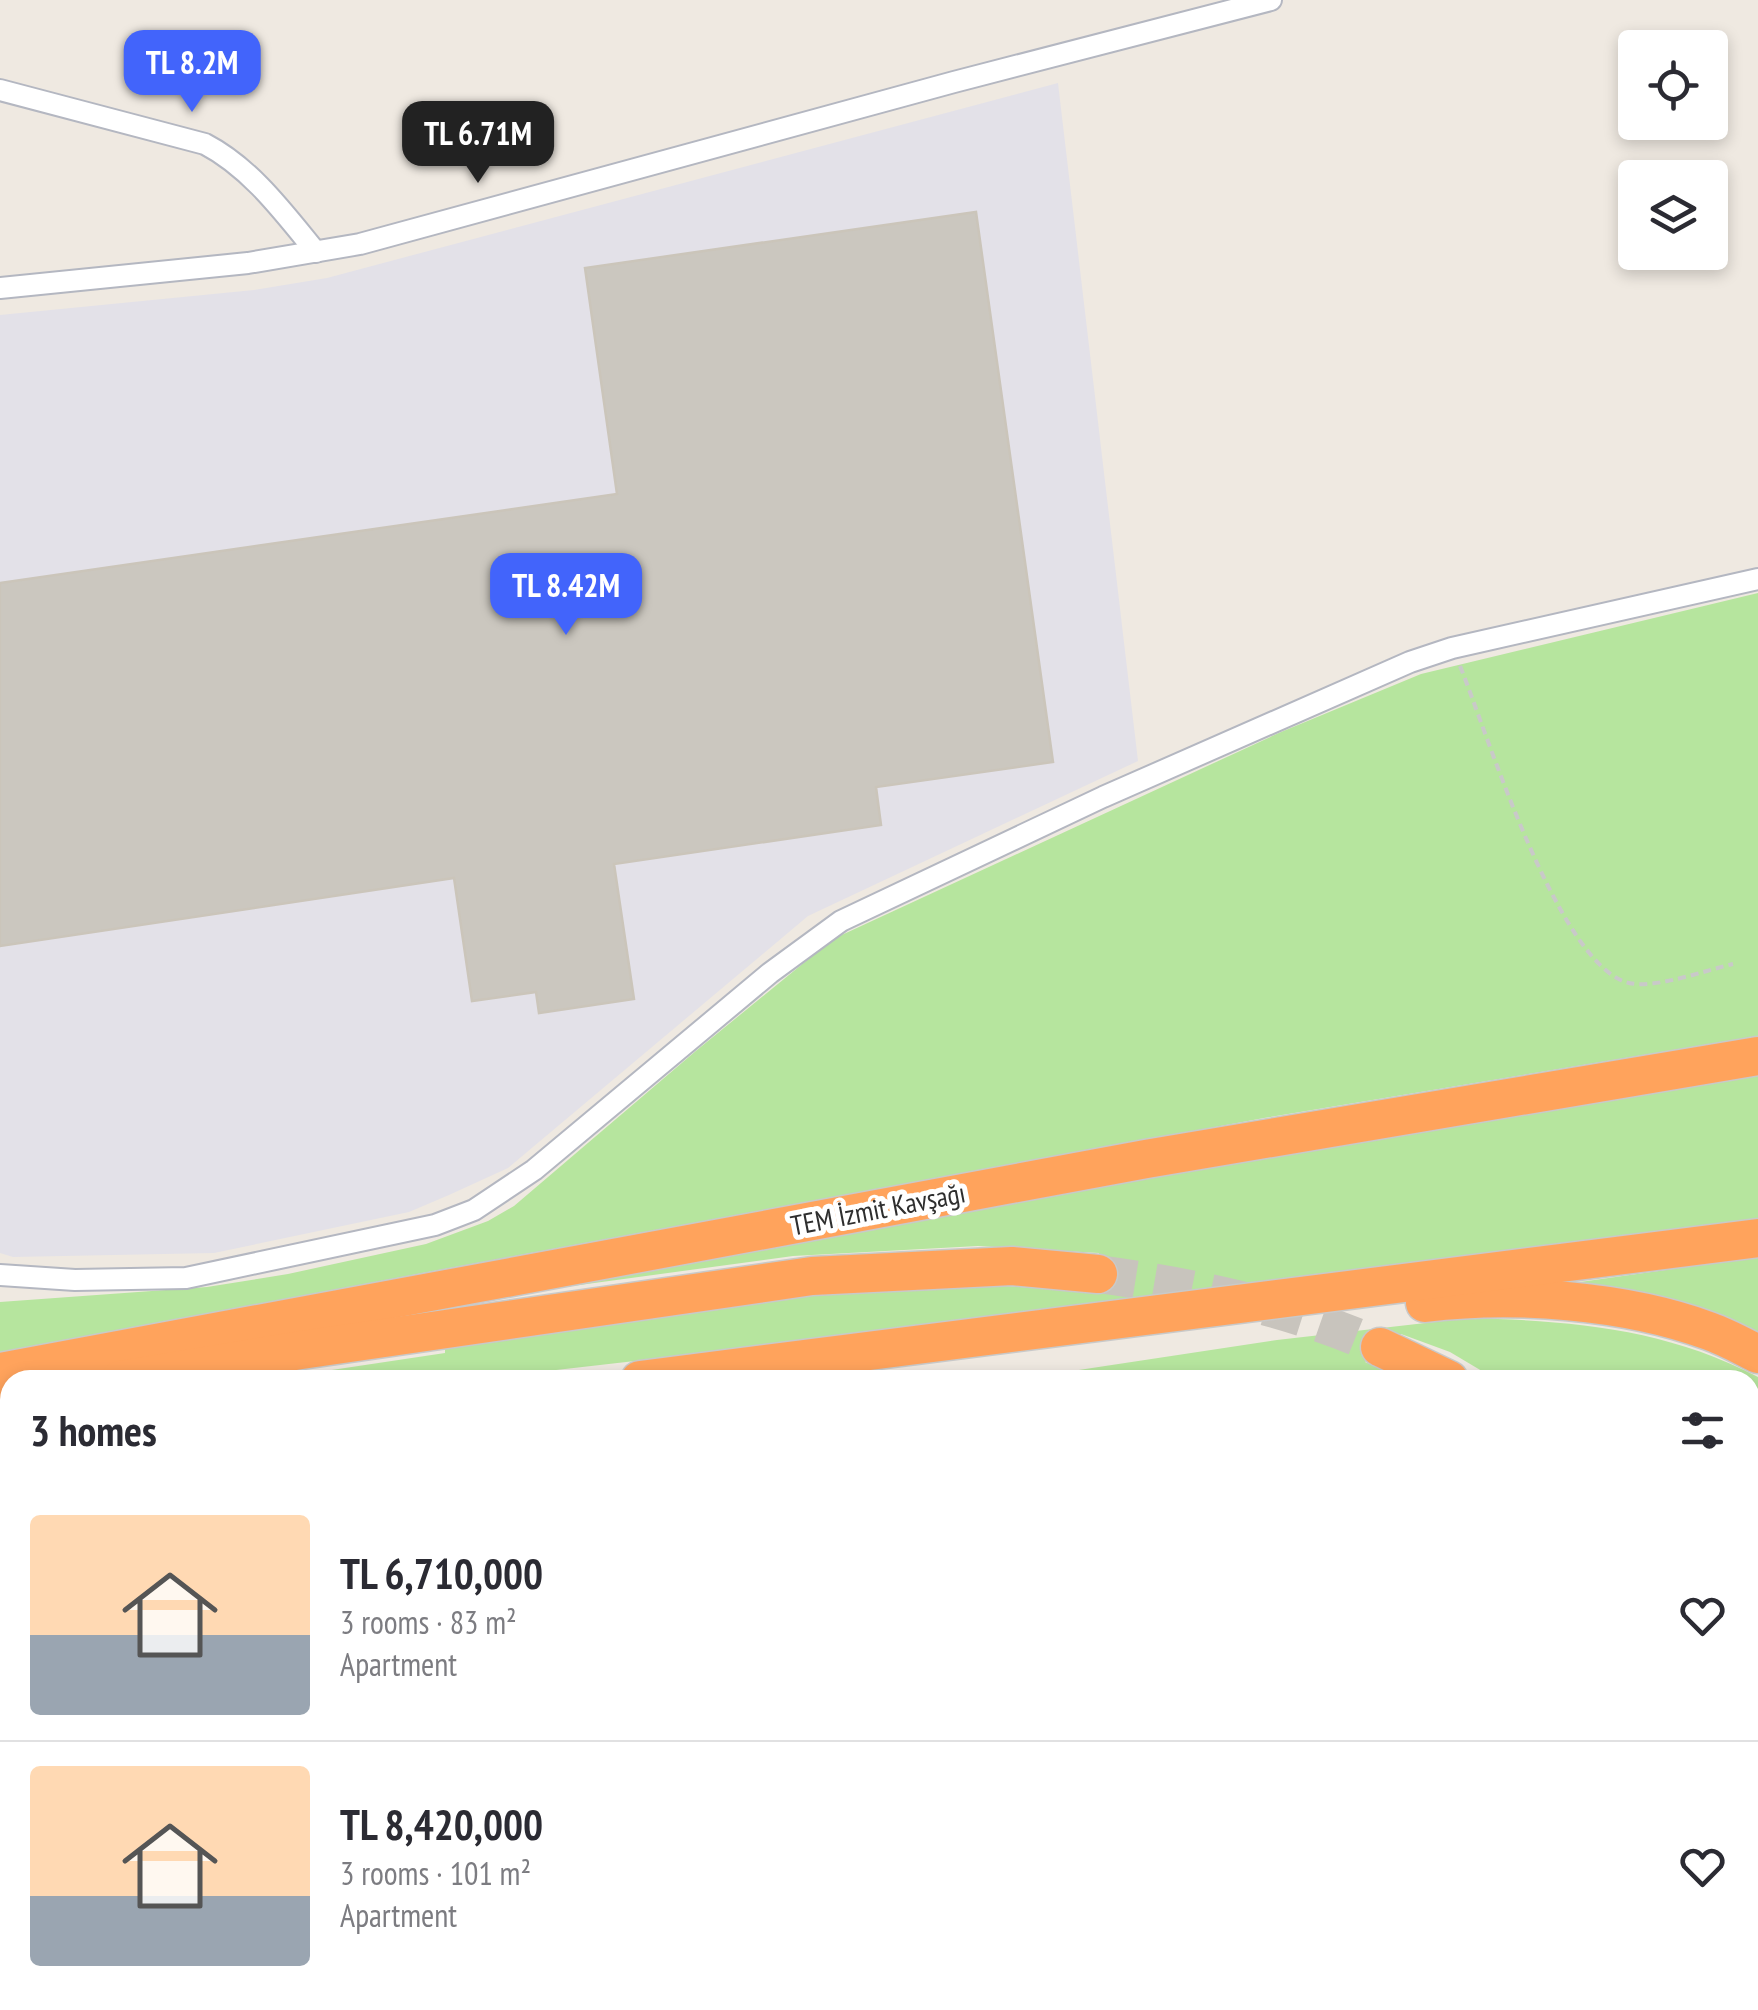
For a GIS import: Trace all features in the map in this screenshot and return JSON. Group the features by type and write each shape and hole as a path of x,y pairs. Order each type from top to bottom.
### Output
{"highway":[{"name":"TEM İzmit Kavşağı","path":"11,1370 1146,1159 1758,1056"},
{"path":"719,1370 1758,1238"},
{"path":"180,1370 812,1276 1012,1266 1098,1274"},
{"path":"907,1370 1442,1301 1591,1304 1708,1330 1758,1354"},
{"path":"1380,1347 1428,1370"}],"street":[{"path":"0,288 248,263 360,244 1271,0"},
{"path":"0,90 206,144 224,154 276,203 316,252"},
{"path":"0,1275 75,1280 186,1278 435,1226 474,1210 534,1170 770,973 840,921 1156,773 1410,662 1452,648 1758,579"}],"path":[{"path":"1452,648 1527,844 1596,961 1613,976 1647,984 1733,964"}],"shaded area":[{"path":"1058,83 1138,761 808,916 508,1168 449,1195 409,1212 214,1253 13,1257 0,1253 0,315 254,290 327,278"}],"green space":[{"path":"1758,593 1758,1036 1264,1118 0,1354 0,1302 207,1287 288,1274 426,1244 488,1221 514,1206 833,939 1281,732 1421,674"},
{"path":"1758,1074 1758,1222 940,1326 555,1370 332,1370 445,1353 445,1346 721,1303 909,1285 1096,1292 1099,1253 978,1246 793,1256 469,1300 1338,1144"},
{"path":"1758,1257 1758,1335 1581,1286 1580,1282"},
{"path":"1469,1318 1544,1322 1652,1338 1743,1370 1480,1370 1450,1352 1401,1334 1365,1362 1383,1370 1078,1370 1277,1340"}],"building":[{"path":"976,212 1053,762 876,787 881,825 614,864 634,999 539,1013 536,992 472,1001 454,878 0,946 0,583 617,494 585,268"}],"tunnel":[{"path":"1098,1274 1242,1300 1380,1347"}]}
